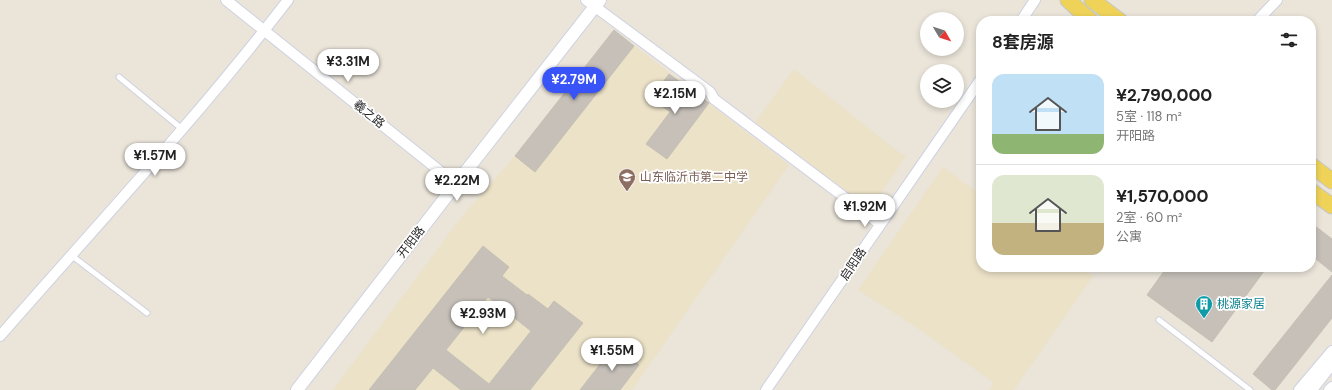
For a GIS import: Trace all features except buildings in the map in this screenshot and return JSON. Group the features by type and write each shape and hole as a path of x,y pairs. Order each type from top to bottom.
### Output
{"main road":[{"path":"1068,0 1086,16"},
{"path":"1092,0 1113,16"},
{"path":"1316,169 1332,181"},
{"path":"1316,195 1332,206"},
{"path":"1310,390 1332,362"},
{"path":"1319,390 1332,374"}],"street":[{"name":"羲之路","path":"226,0 456,184"},
{"path":"0,336 182,130 288,0"},
{"path":"1024,16 1035,0"},
{"path":"1262,16 1277,0"},
{"path":"594,2 710,92 714,99 880,224"},
{"name":"开阳路","path":"297,390 594,2"},
{"name":"启阳路","path":"766,390 976,86"},
{"path":"1299,390 1332,351"}],"lane":[{"path":"118,77 182,130"},
{"path":"71,255 147,312"},
{"path":"1159,320 1250,390"}],"shaded area":[{"name":"山东临沂市第二中学","path":"614,30 789,165 632,390 333,390 459,220 515,156"},
{"path":"794,69 896,150 906,156 869,211 755,122"},
{"path":"943,167 976,191 976,272 1087,272 1093,276 1014,390 989,390 994,383 913,325 858,290"}],"place":[{"name":"山东临沂市第二中学","path":"627,192"},
{"name":"桃源家居","path":"1204,319"}]}
